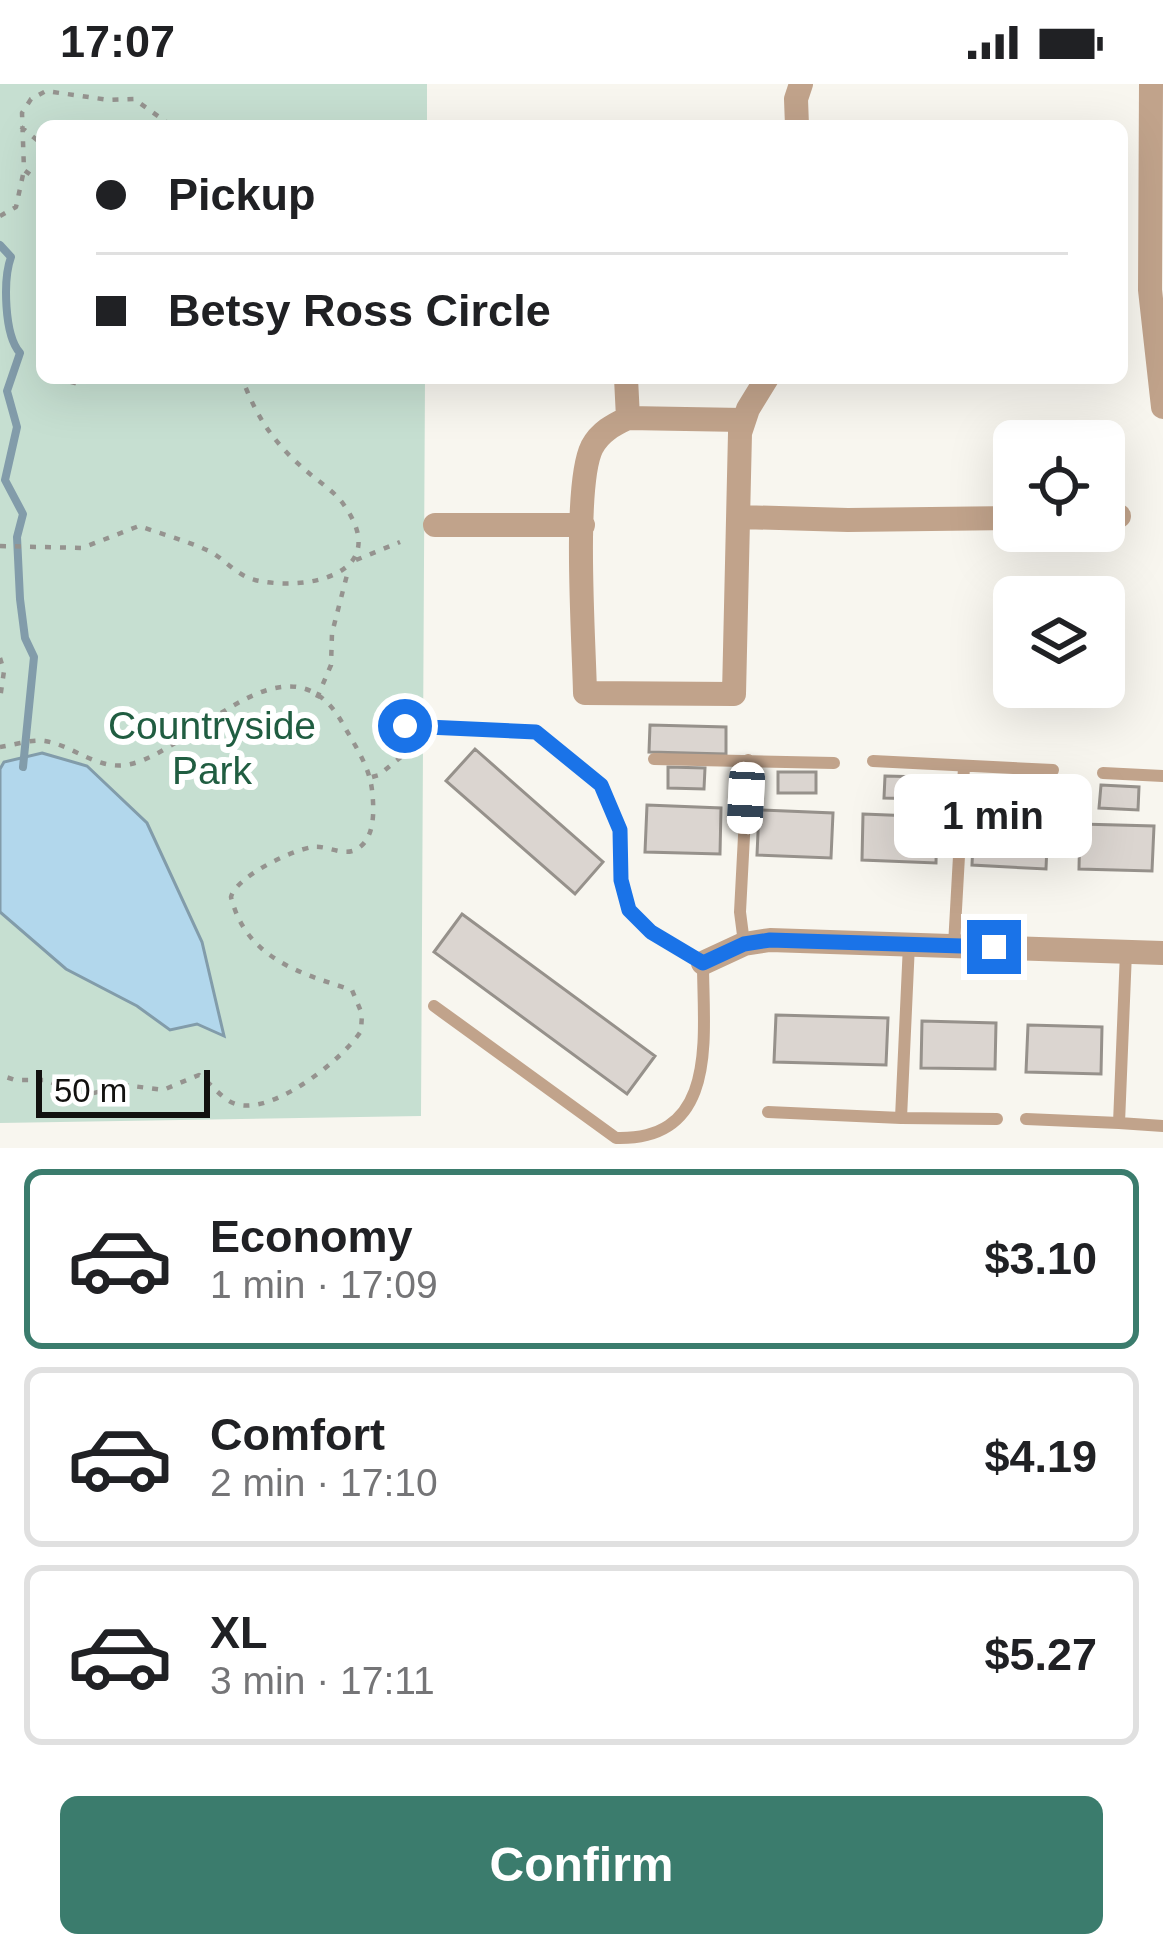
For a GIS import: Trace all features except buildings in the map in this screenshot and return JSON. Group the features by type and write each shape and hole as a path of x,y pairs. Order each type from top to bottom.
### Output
{"street":[{"path":"797,120 801,84"},
{"path":"1151,84 1157,232 1154,343 1163,407"},
{"path":"626,384 628,418"},
{"path":"743,420 628,418 613,425 591,449 583,525 585,693 734,694 743,420 764,384"},
{"path":"740,517 993,518"},
{"path":"436,525 583,525"},
{"path":"703,963 744,944 770,940 1163,953"}],"lane":[{"path":"1151,84 1163,84"},
{"path":"405,726 536,732 601,785 620,830 621,880 629,910 651,932 703,963 703,1066 690,1106 667,1131 616,1138 434,1006"},
{"path":"654,759 833,763"},
{"path":"744,944 740,912 748,760"},
{"path":"873,761 1053,770"},
{"path":"954,945 964,767"},
{"path":"1103,773 1163,776"},
{"path":"901,1118 909,943"},
{"path":"1119,1124 1126,952"},
{"path":"768,1112 997,1119"},
{"path":"1026,1119 1163,1126"}],"path":[{"path":"0,217 16,207 24,170 22,113 31,99 55,89 109,100 134,99 164,120"},
{"path":"21,127 36,139"},
{"path":"24,170 36,179"},
{"path":"244,384 253,409 278,447 344,503 358,544 332,633 331,665 317,698"},
{"path":"0,546 82,548 139,526 211,552 248,579 274,584 309,582 348,571"},
{"path":"356,560 400,542"},
{"path":"0,658 4,671 0,699"},
{"path":"0,747 40,740 109,766 131,764 163,752 243,699 273,686 307,692 334,708 370,777 374,809 369,834 359,848 346,852 317,845 300,850 240,880 231,897 250,939 275,961 314,980 352,990 358,1000 361,1031 332,1065 284,1093 243,1104 231,1103 199,1075 163,1090 125,1085 82,1096 46,1080 0,1075"},
{"path":"370,777 380,775 401,757"}],"green space":[{"name":"Countryside Park","path":"0,84 427,84 427,120 36,120 36,384 425,384 421,1116 0,1123"}],"water":[{"path":"42,753 87,766 147,823 202,942 224,1036 197,1024 170,1030 137,1006 66,969 0,912 0,769 4,762"}],"waterway":[{"path":"0,245 11,257 6,306 20,353 7,391 17,427 5,480 23,514 17,537 20,599 25,638 34,657 23,767"}],"route":[{"path":"405,726 536,732 601,785 620,830 621,880 629,910 651,932 703,963 744,944 770,940 994,947"}]}
